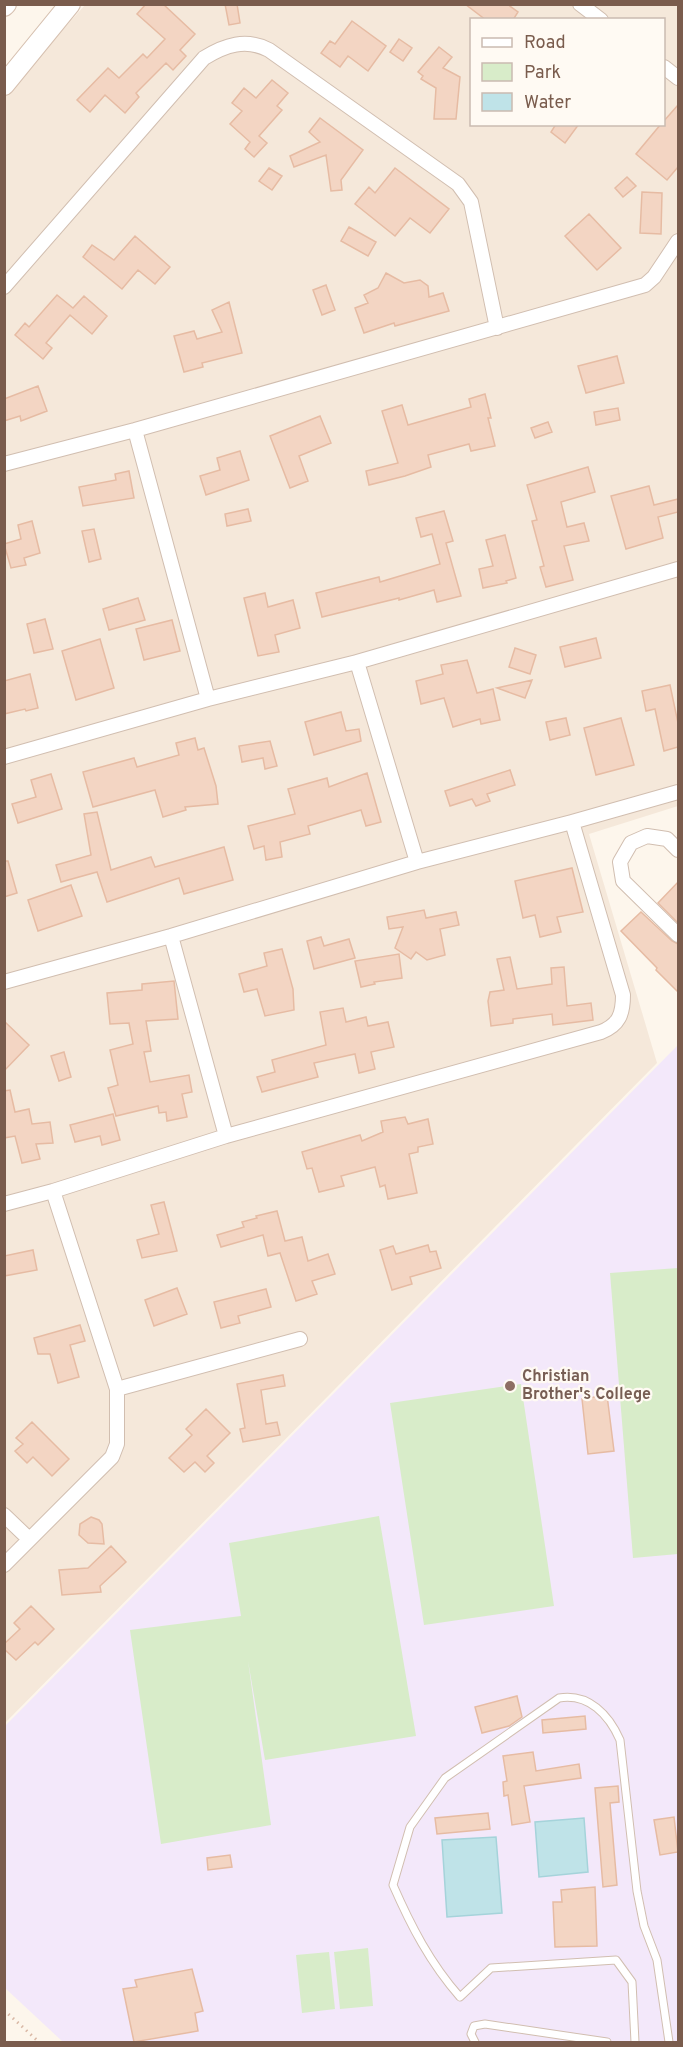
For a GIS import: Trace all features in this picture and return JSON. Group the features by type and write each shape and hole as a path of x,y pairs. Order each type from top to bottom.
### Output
{"main road":[{"path":"4,85 70,4"}],"street":[{"path":"586,6 599,18"},
{"path":"4,286 204,58 231,45 257,44 269,50 458,184 471,202 497,328"},
{"path":"665,68 678,78"},
{"path":"4,464 135,430 645,285 654,277 678,241"},
{"path":"135,430 208,699"},
{"path":"4,757 208,699 357,662 678,569"},
{"path":"357,662 417,862"},
{"path":"4,982 171,936 417,862 678,792"},
{"path":"4,1204 226,1137 612,1028 620,1018 623,995 572,822"},
{"path":"678,850 667,839 647,836 631,843 620,862 623,881 678,934"},
{"path":"171,936 226,1137"},
{"path":"4,1565 112,1457 117,1444 117,1389 53,1191"},
{"path":"117,1389 300,1339"},
{"path":"4,1515 29,1539"}],"lane":[{"path":"635,2043 632,1982 616,1960 491,1968 460,1996 447,1982 414,1933 393,1885 410,1827 445,1778 559,1698 569,1697 583,1700 601,1709 614,1726 620,1740 637,1891 644,1926 657,1960 669,2043"},
{"path":"475,2043 471,2034 474,2026 485,2024 607,2043"}],"path":[{"path":"4,2010 39,2043"}],"shaded area":[{"path":"85,5 678,5 678,806 589,834 657,1063 5,1723 5,94"},
{"name":"Christian Brother's College","path":"678,1045 678,2042 63,2042 5,1988 4,1727"}],"green space":[{"path":"678,1268 678,1554 633,1558 610,1273"},
{"path":"521,1384 554,1606 424,1625 390,1403"},
{"path":"379,1516 416,1736 265,1760 248,1661 271,1825 161,1844 130,1630 241,1616 229,1543"},
{"path":"368,1948 373,2006 340,2009 334,1952"},
{"path":"329,1952 335,2009 302,2013 296,1955"}],"water":[{"path":"584,1818 588,1872 539,1877 535,1822"},
{"path":"496,1837 502,1913 447,1917 442,1840"}],"building":[{"path":"146,4 163,4 195,34 180,50 186,56 173,70 166,63 136,93 139,97 125,113 105,95 90,112 77,100 108,68 119,78 143,54 147,58 165,39 137,14"},
{"path":"225,4 237,4 240,23 229,25"},
{"path":"465,4 507,4 518,12 514,18 483,18"},
{"path":"352,21 386,46 368,71 348,56 340,67 321,53 330,41 335,44"},
{"path":"399,39 412,48 403,61 390,52"},
{"path":"439,47 452,57 443,68 460,77 456,119 434,119 436,88 421,79 423,76 418,72"},
{"path":"272,80 288,93 277,106 282,110 259,136 267,143 254,157 245,149 250,142 230,124 242,111 232,103 244,88 256,98"},
{"path":"678,105 678,167 667,180 636,154 659,126 665,126 665,120"},
{"path":"320,118 363,150 341,180 342,190 331,191 326,155 294,167 290,156 320,142 309,132"},
{"path":"555,126 578,126 565,143 551,132"},
{"path":"269,168 282,176 272,190 259,181"},
{"path":"395,168 449,209 430,233 410,218 395,236 355,204 369,187 375,193"},
{"path":"627,177 636,186 623,197 615,188"},
{"path":"642,192 662,193 661,234 640,233"},
{"path":"589,214 621,248 597,270 565,236"},
{"path":"349,227 376,242 368,256 341,241"},
{"path":"135,236 170,267 155,284 138,270 122,289 83,257 92,245 114,260"},
{"path":"386,273 404,283 420,280 428,286 429,297 443,293 449,311 395,326 394,323 364,333 355,308 368,303 364,295 378,288"},
{"path":"326,285 335,310 322,315 313,290"},
{"path":"57,295 73,308 84,296 107,316 92,334 70,315 46,343 52,348 43,359 15,335 25,323 29,327"},
{"path":"229,302 242,353 202,363 203,367 184,372 174,336 194,331 197,339 222,332 212,310"},
{"path":"617,356 624,383 586,393 578,366"},
{"path":"38,386 47,411 21,421 20,416 4,421 4,399"},
{"path":"485,394 495,446 471,451 469,444 428,455 431,467 369,485 366,471 398,463 382,411 402,405 408,425 471,407 469,399"},
{"path":"618,408 620,420 596,425 594,412"},
{"path":"320,416 331,443 299,456 308,481 290,488 270,436"},
{"path":"548,422 552,432 535,438 531,428"},
{"path":"240,451 249,480 206,495 200,476 220,470 217,458"},
{"path":"588,467 595,492 561,502 567,527 584,523 589,541 564,546 573,580 546,587 540,567 544,566 532,521 537,520 527,485"},
{"path":"129,471 134,498 83,506 79,487 116,480 115,474"},
{"path":"649,486 654,505 678,499 678,512 658,517 663,538 626,549 611,496"},
{"path":"248,509 251,521 227,526 225,514"},
{"path":"444,511 453,541 446,543 461,596 437,602 434,590 322,617 316,593 379,577 380,582 440,564 432,534 421,537 416,518"},
{"path":"32,521 40,553 24,558 26,565 11,568 4,544 21,539 18,525"},
{"path":"94,529 101,559 89,562 82,531"},
{"path":"505,535 516,578 506,581 507,583 483,588 479,569 493,566 486,540"},
{"path":"265,593 268,607 293,600 300,628 275,635 279,652 258,656 244,598"},
{"path":"138,598 145,620 109,630 103,609"},
{"path":"45,619 53,649 34,653 27,624"},
{"path":"172,620 180,651 144,660 136,629"},
{"path":"596,638 601,658 565,667 560,647"},
{"path":"100,639 114,688 76,700 62,651"},
{"path":"515,648 536,655 530,674 509,667"},
{"path":"467,660 477,693 493,689 500,720 481,724 480,719 453,727 444,698 421,704 416,681 443,674 441,665"},
{"path":"30,674 38,708 4,714 4,681"},
{"path":"532,680 525,698 497,688"},
{"path":"670,685 678,723 678,747 664,751 655,709 646,711 642,691"},
{"path":"341,712 346,731 359,729 361,741 314,755 305,722"},
{"path":"566,718 570,735 550,740 546,722"},
{"path":"621,718 634,765 596,775 584,728"},
{"path":"195,738 198,750 204,748 216,786 218,804 185,807 186,810 163,817 155,790 93,807 83,772 134,758 137,767 179,755 176,743"},
{"path":"270,741 277,766 265,769 263,758 242,762 239,746"},
{"path":"510,770 515,785 487,794 490,801 476,806 472,799 450,806 445,791"},
{"path":"367,773 381,822 366,826 361,810 308,826 310,834 280,842 282,857 266,860 264,846 254,849 248,826 295,814 288,789 327,778 329,787"},
{"path":"51,774 62,809 18,823 12,804 36,797 31,780"},
{"path":"97,812 111,870 151,857 155,867 224,847 233,880 184,894 179,878 107,902 97,872 61,882 56,865 91,855 84,814"},
{"path":"4,861 8,861 17,893 4,897"},
{"path":"572,868 583,912 557,917 561,932 540,937 535,915 523,918 515,881"},
{"path":"678,882 678,923 658,903"},
{"path":"71,885 82,916 38,931 28,900"},
{"path":"424,910 426,918 456,912 459,925 440,929 445,955 427,960 416,952 411,959 395,948 403,927 389,929 387,917"},
{"path":"641,912 678,944 678,992 621,931"},
{"path":"321,937 324,946 349,939 355,958 314,969 307,941"},
{"path":"282,949 293,989 294,1010 265,1016 257,989 244,992 239,974 267,966 264,953"},
{"path":"399,954 402,978 374,982 375,984 361,987 355,961"},
{"path":"510,957 517,989 552,984 551,968 564,967 567,1006 591,1003 593,1020 553,1025 552,1014 513,1019 513,1023 491,1026 488,1001 490,992 504,990 497,959"},
{"path":"174,981 178,1019 146,1021 151,1051 144,1052 150,1082 189,1075 192,1092 182,1094 187,1117 167,1121 166,1112 159,1113 158,1106 116,1116 108,1088 118,1085 110,1050 133,1044 129,1023 110,1024 107,993 142,990 142,984"},
{"path":"343,1008 346,1022 366,1017 368,1026 388,1022 394,1047 371,1052 375,1069 359,1073 355,1054 314,1063 318,1077 262,1092 257,1077 275,1072 272,1060 326,1045 320,1012"},
{"path":"4,1021 29,1045 4,1071"},
{"path":"64,1052 71,1077 59,1081 51,1056"},
{"path":"10,1090 15,1112 29,1109 32,1124 50,1122 53,1143 36,1144 40,1159 22,1163 15,1136 4,1138 4,1091"},
{"path":"113,1114 120,1140 102,1145 100,1136 75,1142 70,1125"},
{"path":"405,1117 408,1124 428,1119 433,1144 418,1147 418,1152 409,1154 417,1193 388,1199 385,1185 380,1187 375,1167 341,1176 344,1186 319,1192 312,1168 307,1169 302,1152 360,1135 362,1141 383,1132 381,1121"},
{"path":"164,1202 177,1251 142,1258 137,1240 159,1234 151,1205"},
{"path":"277,1211 285,1241 302,1237 308,1261 328,1254 335,1274 312,1281 317,1294 296,1301 280,1253 268,1256 263,1235 221,1247 217,1235 244,1227 242,1222 257,1218 256,1216"},
{"path":"428,1245 430,1252 436,1251 441,1268 410,1277 412,1284 392,1290 380,1250 393,1246 396,1254"},
{"path":"33,1250 37,1270 4,1276 4,1256"},
{"path":"177,1288 187,1314 154,1326 145,1300"},
{"path":"266,1289 271,1307 238,1316 240,1323 221,1328 214,1302"},
{"path":"80,1325 85,1341 70,1345 79,1377 58,1383 50,1354 38,1354 34,1338"},
{"path":"283,1375 285,1386 261,1390 266,1424 277,1422 280,1435 243,1442 240,1429 245,1428 237,1384"},
{"path":"607,1395 614,1451 588,1454 582,1399"},
{"path":"206,1409 230,1433 207,1456 214,1463 205,1472 195,1462 184,1472 169,1458 192,1435 186,1429"},
{"path":"32,1422 69,1459 52,1476 33,1457 27,1463 15,1451 23,1444 16,1438"},
{"path":"91,1517 102,1524 104,1544 88,1543 79,1535 80,1524"},
{"path":"111,1546 126,1562 100,1586 101,1592 62,1595 59,1570 88,1568"},
{"path":"31,1606 54,1629 38,1645 35,1642 16,1660 4,1649 4,1644 20,1629 14,1623"},
{"path":"517,1696 522,1717 509,1726 482,1733 475,1707"},
{"path":"585,1716 586,1729 543,1733 542,1720"},
{"path":"533,1752 536,1771 579,1764 581,1778 524,1786 530,1822 512,1825 508,1795 504,1796 503,1782 507,1781 503,1756"},
{"path":"618,1786 619,1802 610,1803 617,1885 603,1887 595,1788"},
{"path":"488,1813 490,1829 437,1834 435,1818"},
{"path":"674,1817 678,1852 660,1855 654,1820"},
{"path":"230,1855 232,1867 208,1870 207,1858"},
{"path":"595,1887 597,1946 555,1947 553,1902 562,1902 561,1890"},
{"path":"192,1969 203,2011 195,2013 198,2031 134,2042 123,1989 137,1987 135,1980"}],"place":[{"name":"Christian Brother's College","path":"510,1386"}]}
